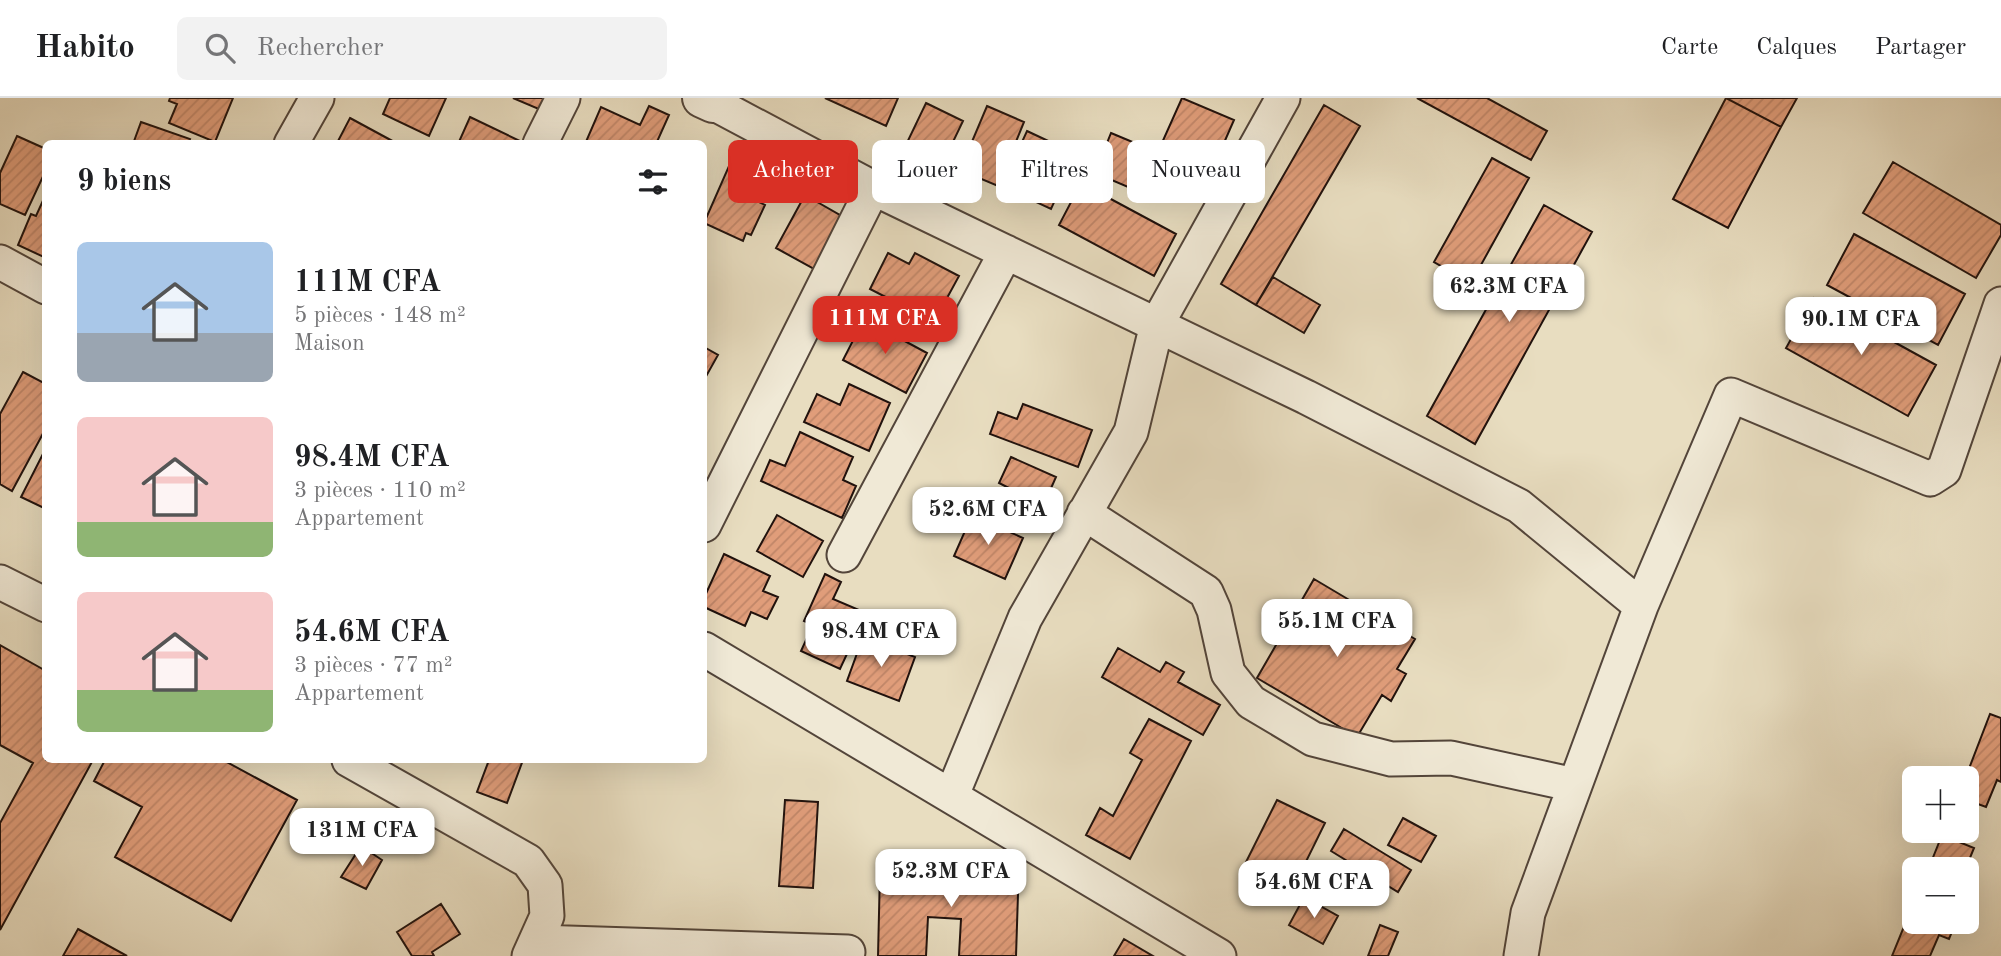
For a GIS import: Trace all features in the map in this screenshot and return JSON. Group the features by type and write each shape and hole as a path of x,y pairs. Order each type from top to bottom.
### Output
{"street":[{"path":"293,140 317,98"},
{"path":"542,140 563,98"},
{"path":"952,795 1025,618 1131,432 1157,324 1283,98"},
{"path":"710,100 872,187"},
{"path":"707,519 872,190"},
{"path":"904,203 1157,324 1519,506 1641,606"},
{"path":"844,555 1006,253"},
{"path":"0,262 42,285"},
{"path":"1524,955 1528,912 1641,606 1731,396 1930,479 1944,470 2001,304"},
{"path":"1084,513 1206,592 1214,610 1228,673 1251,702 1313,739 1391,759 1451,758 1575,785"},
{"path":"0,582 42,603"},
{"path":"707,651 1219,956"},
{"path":"354,763 528,861 545,885 547,916 533,949 848,952"}],"building":[{"path":"170,98 233,98 216,140 169,123 177,104 169,101"},
{"path":"390,98 446,98 429,136 383,114"},
{"path":"513,98 546,98 541,110"},
{"path":"825,98 898,98 886,126"},
{"path":"1182,98 1234,120 1225,140 1163,140"},
{"path":"1417,98 1487,98 1547,131 1531,160"},
{"path":"1726,98 1797,98 1781,127"},
{"path":"1726,98 1781,127 1728,228 1673,199"},
{"path":"926,103 963,121 954,140 908,140"},
{"path":"1324,105 1360,126 1256,305 1221,284"},
{"path":"649,106 669,115 658,140 587,140 601,107 640,125"},
{"path":"987,106 1024,122 1017,140 996,140 996,185 982,179 982,140 973,140"},
{"path":"470,117 518,140 460,140"},
{"path":"350,118 391,140 339,140"},
{"path":"141,122 190,139 190,140 134,140"},
{"path":"1027,131 1046,140 1023,140"},
{"path":"1111,133 1128,140 1127,187 1113,181 1113,140 1108,140"},
{"path":"17,136 42,147 42,179 25,215 0,204 0,173"},
{"path":"1492,158 1529,178 1471,283 1434,262"},
{"path":"1893,162 2001,225 2001,235 1976,278 1863,213"},
{"path":"728,168 728,203 765,205 751,235 746,233 743,241 707,224 707,216"},
{"path":"1113,200 1176,234 1154,276 1059,225 1071,203 1113,203"},
{"path":"42,203 42,256 18,245 31,214 36,216"},
{"path":"801,203 819,203 852,222 823,274 776,248"},
{"path":"1038,203 1054,203 1051,209"},
{"path":"1544,205 1592,232 1475,444 1427,416"},
{"path":"1854,234 1965,294 1938,345 1827,285"},
{"path":"888,253 909,264 915,253 959,276 934,322 870,289"},
{"path":"1273,277 1320,305 1304,333 1256,305"},
{"path":"1814,298 1936,365 1908,416 1786,348"},
{"path":"864,319 927,353 906,393 843,360"},
{"path":"707,349 718,355 707,375"},
{"path":"23,372 42,382 42,435 12,491 0,484 0,414"},
{"path":"849,384 890,403 869,451 804,422 817,394 840,405"},
{"path":"1023,404 1092,430 1078,467 990,434 998,412 1017,419"},
{"path":"800,432 853,457 843,480 856,486 842,518 761,481 770,460 785,466"},
{"path":"42,456 42,507 21,497"},
{"path":"1011,457 1056,477 1037,520 1002,505 1009,488 999,483"},
{"path":"777,515 823,541 803,577 757,551"},
{"path":"972,515 1023,538 1005,579 954,556"},
{"path":"724,554 770,576 763,591 778,597 767,619 751,612 745,626 707,608 707,591"},
{"path":"825,574 841,582 833,599 866,613 840,669 801,651 813,625 804,621"},
{"path":"1314,579 1415,639 1397,669 1406,674 1391,701 1382,695 1357,737 1257,678"},
{"path":"863,637 915,657 899,701 847,681"},
{"path":"0,645 42,669 42,763 91,763 0,930 0,823 33,763 0,745"},
{"path":"1118,648 1160,672 1166,662 1184,672 1178,682 1220,705 1203,735 1102,677"},
{"path":"1990,714 2001,718 2001,782 1997,780 1986,807 1979,804 1979,766 1970,766"},
{"path":"1149,719 1191,741 1130,859 1086,835 1100,808 1113,816 1142,760 1130,753"},
{"path":"103,763 229,763 297,800 231,921 115,857 142,807 94,781"},
{"path":"488,763 522,763 507,803 477,792"},
{"path":"785,800 818,802 813,888 779,886"},
{"path":"1277,800 1325,823 1293,888 1245,864"},
{"path":"1403,818 1436,836 1421,862 1388,845"},
{"path":"1344,829 1411,870 1398,892 1331,851"},
{"path":"1939,843 1962,843 1974,848 1970,857 1933,857"},
{"path":"361,846 382,860 366,889 341,877"},
{"path":"967,861 1019,863 1016,956 959,956 961,919 928,917 926,956 878,956 880,871 967,874"},
{"path":"1304,897 1338,916 1323,944 1289,925"},
{"path":"441,904 460,934 432,952 434,956 412,956 397,932"},
{"path":"1380,925 1398,932 1388,956 1368,956"},
{"path":"78,929 127,956 63,956"},
{"path":"1902,931 1902,934 1951,934 1949,939 1939,935 1930,956 1892,956"},
{"path":"1124,939 1153,956 1114,956"}]}
